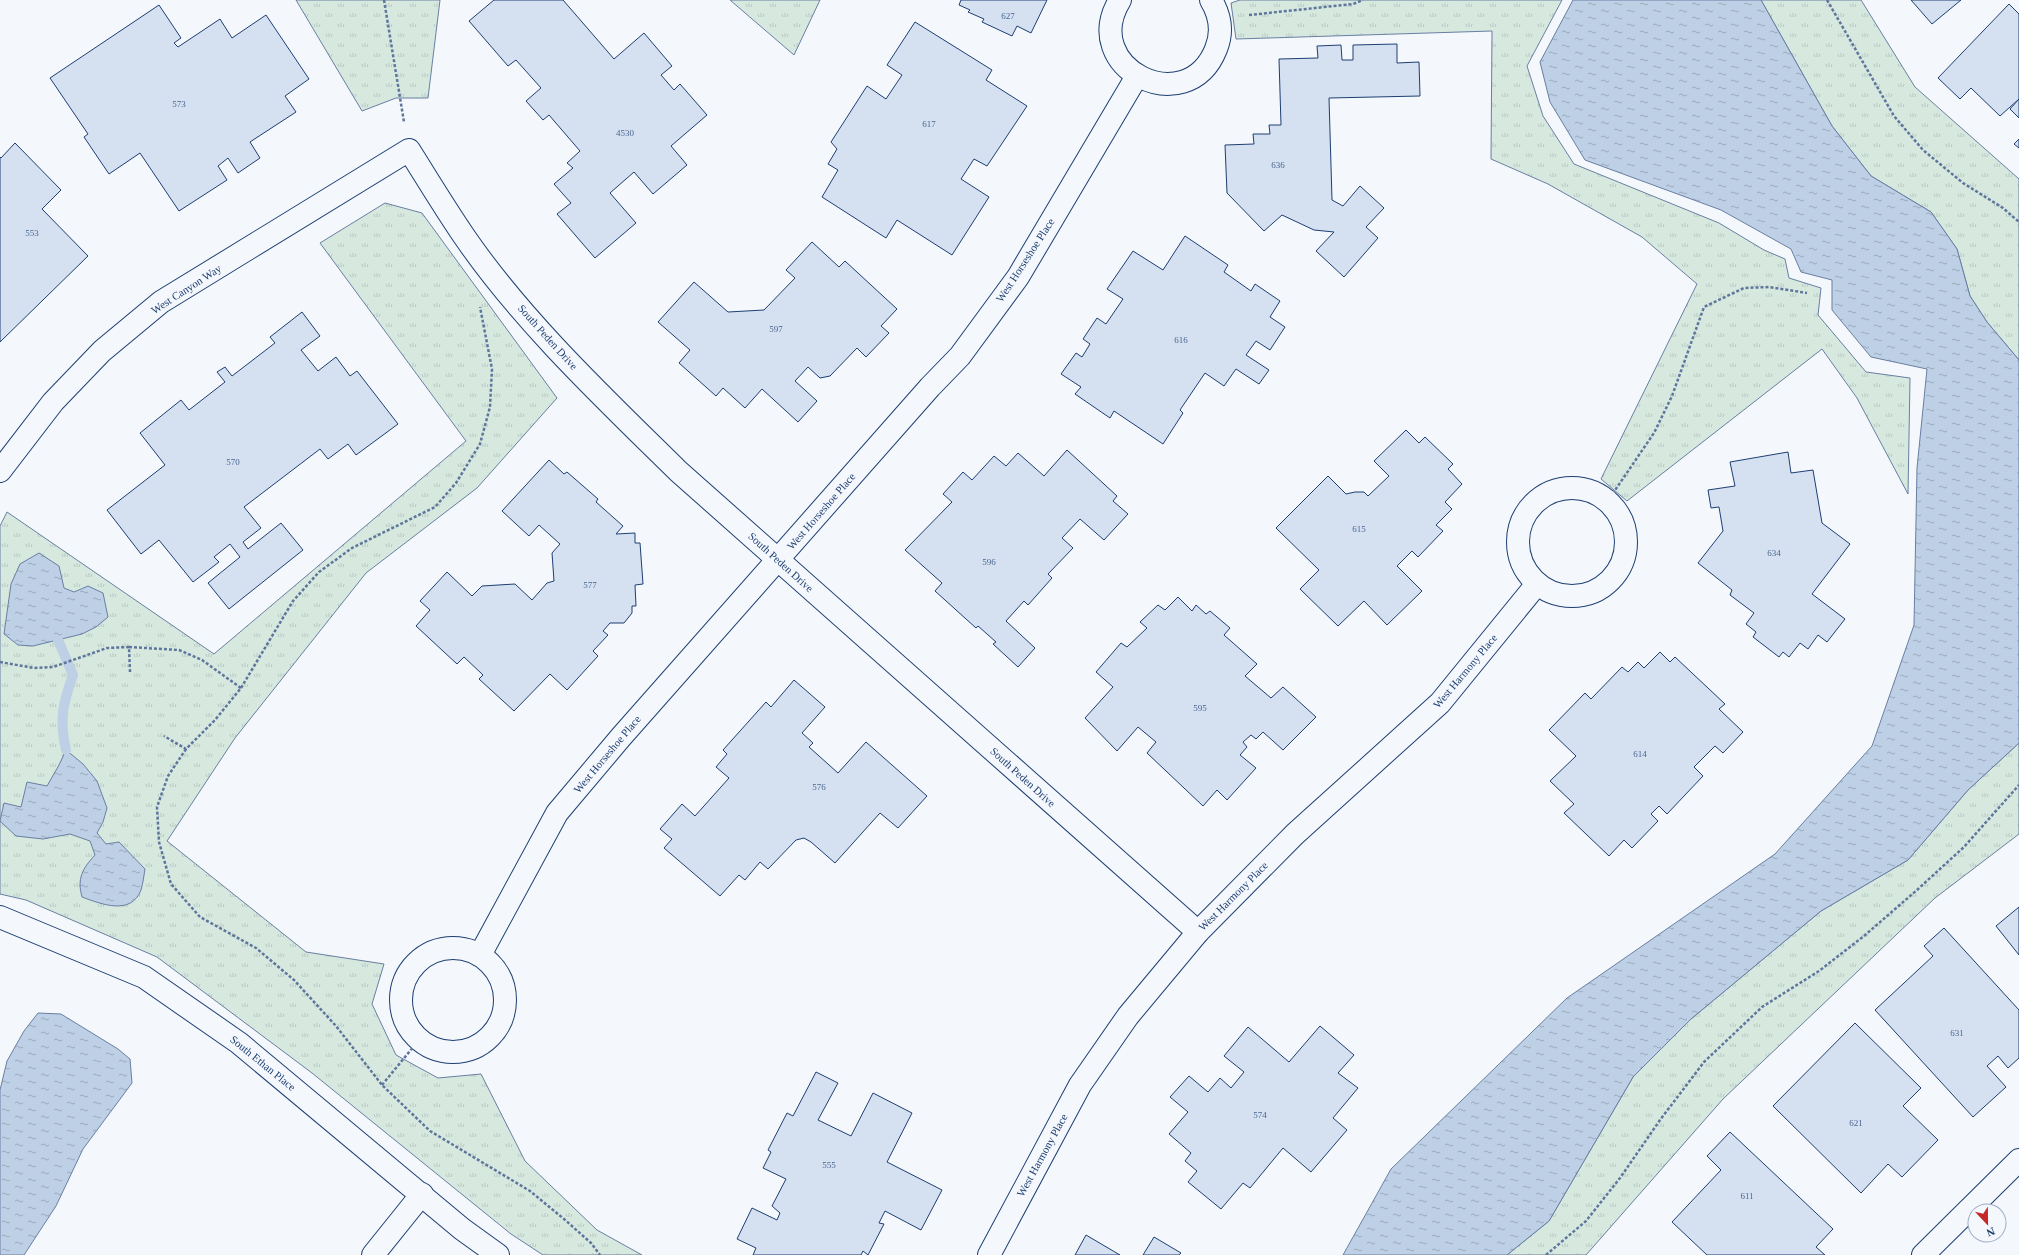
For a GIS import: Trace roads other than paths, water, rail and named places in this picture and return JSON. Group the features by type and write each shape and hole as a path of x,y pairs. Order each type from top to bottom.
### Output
{"street":[{"path":"1120,0 1114,10 1110,29 1113,47 1123,64 1137,76 1154,83 1171,84 1188,79 1202,70 1213,57 1219,42 1220,25 1215,9"},
{"name":"West Horseshoe Place","path":"480,955 557,813 621,737 925,393 960,356 1018,277 1137,76"},
{"name":"South Peden Drive","path":"409,150 466,240 504,287 592,386 637,431 678,471 1198,932"},
{"name":"West Canyon Way","path":"0,471 53,402 102,351 161,302 409,150"},
{"path":"1582,488 1600,495 1614,508 1623,522 1627,538 1623,560 1619,570 1608,583 1594,592 1578,597 1561,596 1543,590 1537,584 1529,577 1520,560 1517,542 1521,523 1530,507 1545,495 1563,489 1582,488"},
{"name":"West Harmony Place","path":"989,1255 1080,1085 1128,1016 1198,932 1295,834 1440,703 1537,584"},
{"name":"South Ethan Place","path":"0,918 144,977 239,1043 462,1228 498,1255"},
{"path":"447,949 464,949 480,955 492,965 501,978 505,993 505,1009 500,1024 491,1037 478,1046 463,1051 447,1052 432,1048 419,1040 408,1026 402,1011 402,994 407,977 417,964 430,954 447,949"},
{"path":"1923,1255 2019,1160"},
{"path":"374,1255 422,1194"}],"water":[{"path":"1573,0 1761,0 1832,126 1871,176 1931,212 1957,249 1970,296 1987,322 2019,360 2019,743 1968,790 1908,860 1821,911 1691,1019 1633,1077 1549,1221 1507,1255 1343,1255 1391,1169 1567,998 1775,854 1872,746 1914,625 1917,468 1927,369 1871,357 1832,310 1832,280 1801,272 1791,249 1721,210 1585,160 1550,102 1540,62"},
{"path":"39,553 59,566 64,588 74,592 88,586 103,593 108,617 96,627 82,634 33,646 18,645 4,634 11,584 20,564"},
{"path":"66,750 83,764 97,781 107,808 103,822 97,833 106,844 119,842 145,869 141,890 136,898 130,903 115,906 106,905 82,897 80,879 87,865 95,855 90,841 70,834 43,839 16,836 0,821 4,803 21,807 27,782 47,786"},
{"path":"38,1013 61,1014 118,1049 130,1059 132,1083 83,1149 56,1206 24,1255 0,1255 0,1090 7,1061 24,1031"}],"waterway":[{"path":"58,640 73,675 63,711 63,729 66,750"}]}
